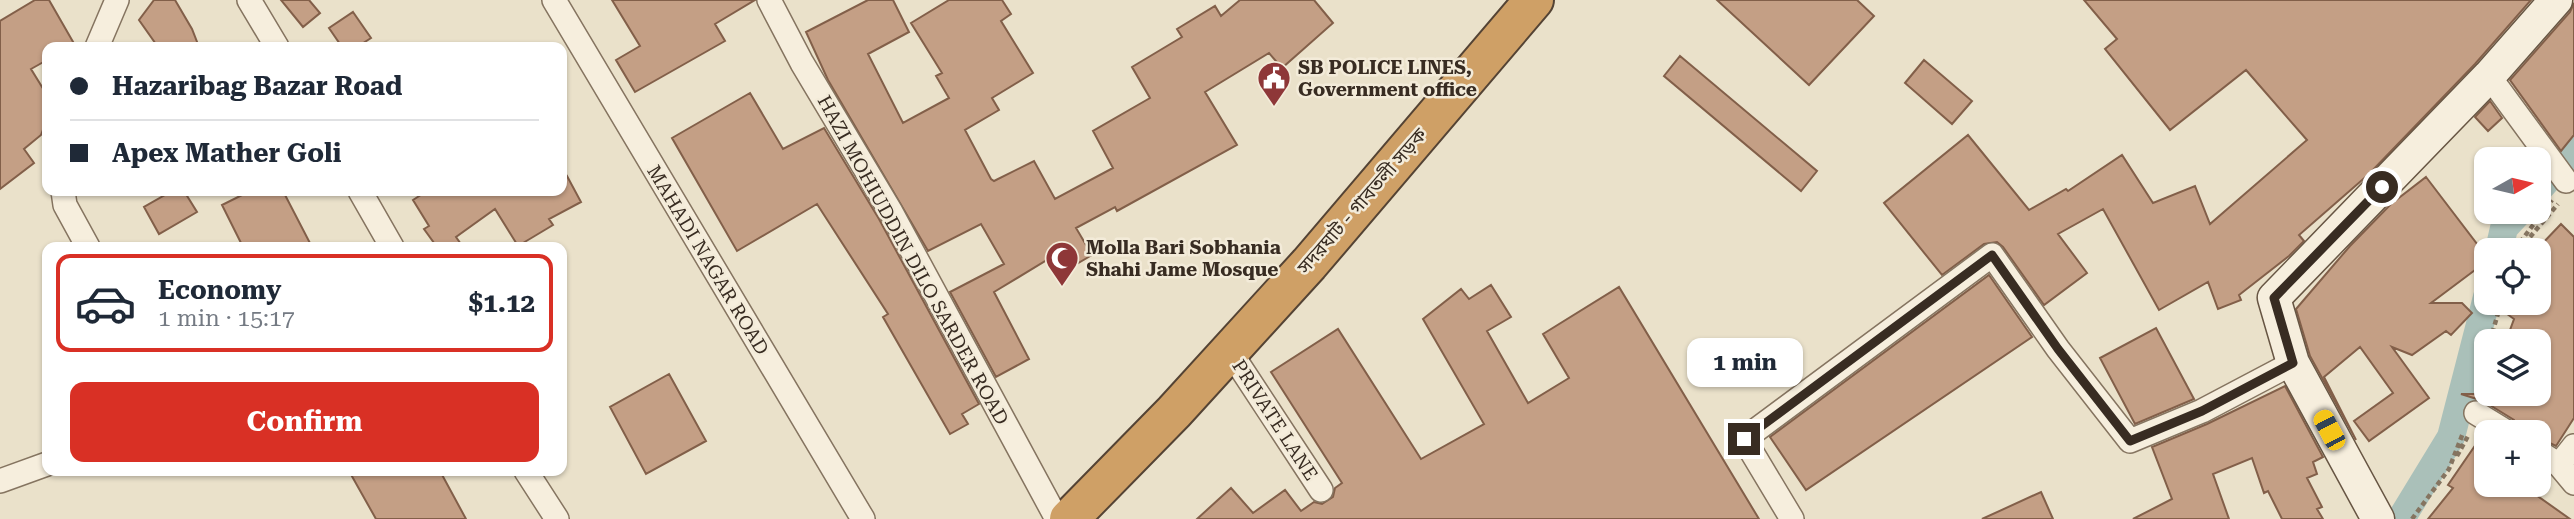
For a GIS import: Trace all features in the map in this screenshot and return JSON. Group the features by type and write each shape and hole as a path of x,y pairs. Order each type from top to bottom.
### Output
{"highway":[{"name":"সদরঘাট - গাবতলী সড়ক","path":"1069,519 1174,412 1309,264 1534,0"}],"street":[{"path":"99,42 117,0"},
{"path":"250,0 274,42"},
{"name":"MAHADI NAGAR ROAD","path":"554,0 863,519"},
{"name":"HAZI MOHIUDDIN DILO SARDER ROAD","path":"769,0 802,63 891,212 1057,519"},
{"path":"2378,519 2293,363 2274,298 2489,76 2556,0"},
{"path":"2489,76 2562,192"},
{"path":"64,196 65,205 85,242"},
{"path":"363,196 389,242"},
{"path":"1792,519 1744,439 1992,255 2058,349 2130,441 2202,411 2293,363"},
{"name":"PRIVATE LANE","path":"1229,350 1321,490"},
{"path":"2472,412 2486,420"},
{"path":"2551,458 2574,446"},
{"path":"2551,461 2574,483"},
{"path":"0,481 42,466"},
{"path":"529,476 557,519"}],"path":[{"path":"2523,238 2562,192"},
{"path":"2527,238 2562,192"},
{"path":"2414,519 2466,442 2474,405"},
{"path":"2414,519 2449,468 2474,406"}],"building":[{"path":"35,0 49,0 73,42 42,42 42,63 31,69 42,87 42,132 24,149 34,163 0,189 0,21"},
{"path":"154,0 175,0 197,42 154,42 139,20"},
{"path":"281,0 309,0 320,13 303,27"},
{"path":"612,0 755,0 715,24 725,41 635,92 616,60 640,46"},
{"path":"868,0 893,0 909,32 868,54 903,123 949,98 936,76 942,73 911,23 949,0 1002,0 1011,14 1001,21 1033,73 992,98 999,110 965,130 991,179 994,181 1034,161 1055,199 1113,168 1093,131 1150,98 1132,67 1182,37 1177,29 1215,6 1221,16 1240,0 1314,0 1333,23 1282,68 1269,53 1205,92 1237,145 1117,211 1115,207 1076,228 1092,255 1056,276 1047,260 994,292 1029,359 996,377 950,292 1004,264 981,224 928,251 828,80 806,32"},
{"path":"1717,0 1857,0 1874,16 1809,85"},
{"path":"2084,0 2531,0 2475,64 2369,174 2299,235 2304,241 2239,295 2241,300 2218,309 2208,282 2159,310 2103,209 2058,234 2087,273 2044,305 1997,242 1984,244 1942,275 1884,203 1968,135 2029,210 2066,189 2068,191 2122,155 2153,203 2195,186 2210,224 2307,140 2246,70 2170,130 2105,49 2117,39"},
{"path":"2574,3 2574,135 2561,151 2510,80 2570,12"},
{"path":"353,12 371,38 365,42 339,42 329,28"},
{"path":"1680,56 1817,171 1801,191 1664,76"},
{"path":"1924,60 1972,101 1952,124 1905,83"},
{"path":"750,93 783,149 824,128 879,219 979,404 962,414 968,424 950,434 883,317 888,314 817,204 737,251 672,138"},
{"path":"2490,101 2502,118 2488,131 2475,117"},
{"path":"567,176 581,202 549,219 553,225 525,242 516,242 495,209 456,237 460,242 433,242 424,229 429,226 413,200 419,196 567,196"},
{"path":"2426,177 2474,240 2474,271 2431,303 2462,303 2472,313 2451,335 2446,331 2412,355 2392,347 2429,398 2369,441 2354,421 2393,393 2360,347 2324,377 2356,440 2310,356 2296,309 2350,246 2391,204"},
{"path":"163,196 187,196 197,212 159,234 144,207"},
{"path":"240,196 286,196 309,242 240,242 222,205"},
{"path":"2561,224 2574,237 2574,418 2556,446 2551,444 2551,420 2514,420 2491,406 2551,406 2551,329 2510,329 2514,319 2508,315 2551,315 2551,238 2548,238"},
{"path":"1989,275 2032,337 1806,490 1770,437"},
{"path":"1491,285 1511,317 1487,331 1528,403 1569,378 1543,334 1619,287 1759,519 1197,519 1231,488 1253,513 1285,490 1301,511 1314,502 1322,504 1333,497 1335,488 1342,483 1271,372 1338,329 1421,459 1484,424 1423,319 1461,289 1469,299"},
{"path":"2156,328 2194,399 2135,424 2100,358"},
{"path":"669,374 706,441 646,474 610,407"},
{"path":"2285,386 2323,457 2313,462 2317,474 2307,478 2322,507 2317,509 2323,519 2282,519 2268,491 2264,493 2252,458 2213,474 2229,519 2133,519 2172,499 2152,447"},
{"path":"2474,447 2474,497 2539,497 2570,519 2428,519 2453,488 2448,485"},
{"path":"352,476 443,476 466,519 376,519"},
{"path":"2041,492 2053,519 1982,519"}],"waterway":[{"path":"2552,175 2574,150"},
{"path":"2502,238 2508,224"},
{"path":"2401,519 2451,437 2482,315"}],"place":[{"name":"SB POLICE LINES, Government office","path":"1274,108"},
{"name":"Molla Bari Sobhania Shahi Jame Mosque","path":"1062,288"}],"route":[{"path":"1744,439 1992,255 2058,349 2130,441 2202,411 2293,363 2274,298 2382,187"}]}
